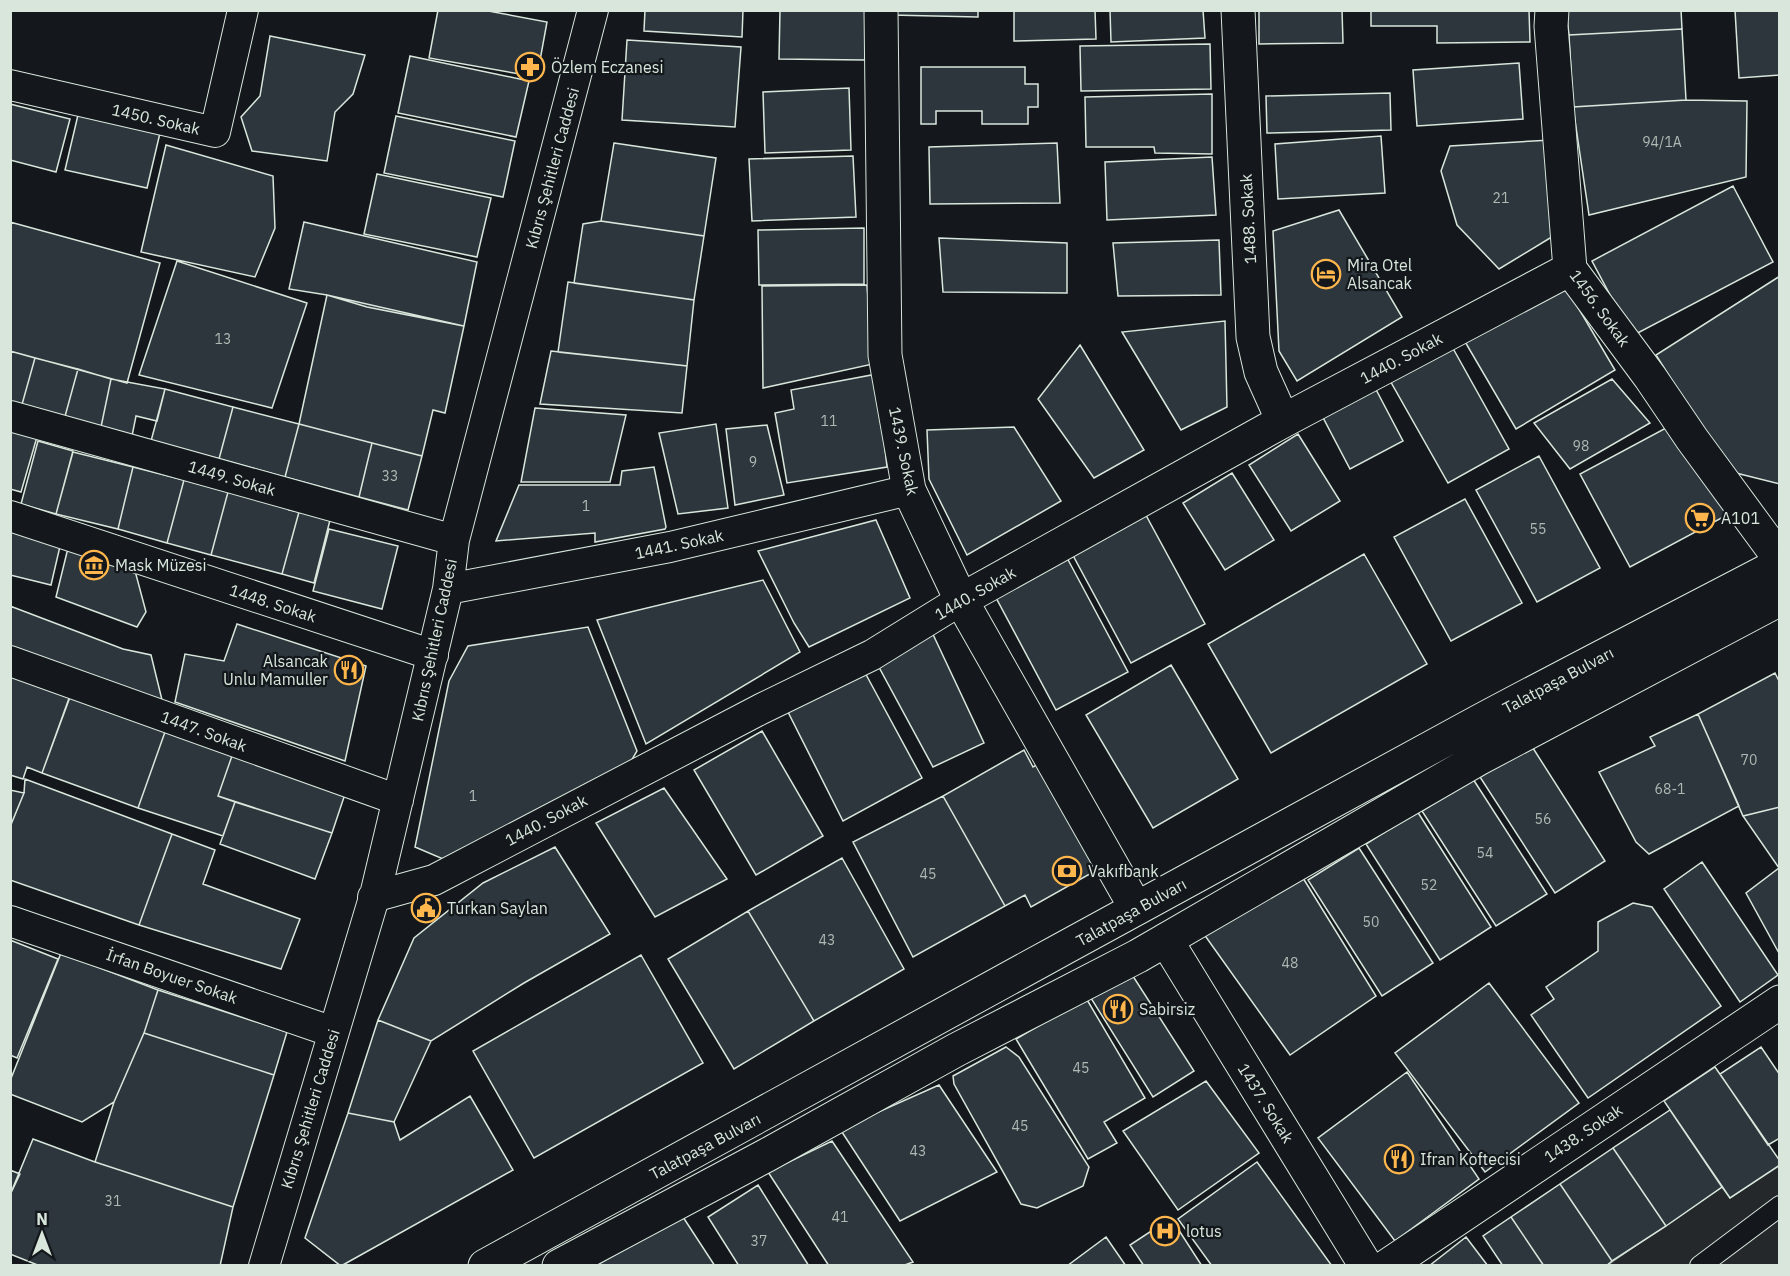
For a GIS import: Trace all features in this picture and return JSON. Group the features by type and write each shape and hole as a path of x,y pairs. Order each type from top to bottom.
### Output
{"street":[{"name":"1450. Sokak","path":"10,86 215,132 243,10"},
{"name":"Kıbrıs Şehitleri Caddesi","path":"264,1266 373,897 448,589 454,540 593,10"},
{"name":"1439. Sokak","path":"881,10 885,355 909,490 961,600 1136,909"},
{"name":"1488. Sokak","path":"1238,10 1253,337 1261,372 1282,422"},
{"name":"1456. Sokak","path":"1552,10 1551,26 1570,268 1650,377 1779,562"},
{"name":"1440. Sokak","path":"373,897 434,880 740,720 872,655 961,600 1282,422 1570,268"},
{"name":"1449. Sokak","path":"10,416 454,540"},
{"name":"1441. Sokak","path":"448,589 670,547 909,490"},
{"name":"1448. Sokak","path":"10,516 433,655"},
{"name":"Talatpaşa Bulvarı","path":"485,1266 1467,728 1779,562"},
{"name":"Talatpaşa Bulvarı","path":"559,1266 767,1155 956,1050 1138,956 1478,759 1779,601"},
{"name":"1447. Sokak","path":"10,661 398,800"},
{"name":"İrfan Boyuer Sokak","path":"10,921 333,1032"},
{"name":"1437. Sokak","path":"1166,940 1366,1266"},
{"name":"1438. Sokak","path":"1387,1266 1779,1002"}],"lane":[{"path":"1705,1264 1779,1206"}],"shaded area":[{"path":"1779,1165 1779,1265 1606,1266 1722,1187 1730,1198"}],"building":[{"path":"438,10 483,10 547,22 537,77 429,58"},
{"path":"645,10 743,10 742,37 644,31"},
{"path":"780,10 865,10 865,60 779,59"},
{"path":"891,10 978,10 978,17 891,15"},
{"path":"1014,10 1095,10 1096,39 1014,41"},
{"path":"1110,10 1203,10 1205,38 1111,42"},
{"path":"1259,10 1342,10 1343,43 1259,44"},
{"path":"1371,10 1529,10 1530,42 1437,43 1437,26 1371,26"},
{"path":"1566,10 1681,10 1682,29 1569,35"},
{"path":"1735,10 1780,10 1780,75 1739,78"},
{"path":"1682,29 1686,100 1573,107 1569,35"},
{"path":"270,36 365,55 353,94 335,112 327,161 252,151 241,117 260,96"},
{"path":"627,40 741,47 735,127 622,120"},
{"path":"1210,44 1211,89 1081,91 1080,46"},
{"path":"410,56 529,81 516,137 398,113"},
{"path":"1519,63 1523,119 1417,126 1413,70"},
{"path":"921,67 1025,67 1025,84 1038,84 1038,107 1028,107 1028,124 982,124 982,111 936,111 936,124 921,124"},
{"path":"849,88 851,150 765,153 763,92"},
{"path":"1390,93 1391,130 1267,133 1266,96"},
{"path":"1212,94 1212,154 1155,153 1154,147 1086,147 1085,97"},
{"path":"1686,100 1747,101 1746,177 1589,215 1573,107"},
{"path":"10,104 70,119 56,172 10,160"},
{"path":"78,115 160,133 147,188 65,170"},
{"path":"396,116 515,141 503,197 384,173"},
{"path":"1381,136 1385,193 1278,199 1275,144"},
{"path":"1551,140 1555,235 1499,269 1457,225 1441,171 1450,146"},
{"path":"614,143 716,158 704,236 601,221"},
{"path":"1057,143 1060,203 930,204 929,147"},
{"path":"166,145 273,176 275,228 255,277 141,252"},
{"path":"853,156 856,217 752,221 749,159"},
{"path":"1212,157 1216,215 1107,220 1105,162"},
{"path":"377,174 491,198 477,257 364,234"},
{"path":"1733,186 1773,262 1632,336 1592,261"},
{"name":"Mira Otel Alsancak","path":"1339,210 1402,317 1297,381 1279,351 1273,231"},
{"path":"601,221 704,236 694,300 574,283 583,224"},
{"path":"10,222 160,263 127,383 10,351"},
{"path":"304,222 477,262 464,326 367,307 327,295 289,289"},
{"path":"864,228 864,284 759,285 758,230"},
{"path":"939,238 1067,243 1067,293 943,292"},
{"path":"1219,240 1221,295 1118,296 1113,243"},
{"path":"177,261 307,303 272,408 139,375"},
{"path":"1780,276 1780,484 1728,471 1656,355"},
{"path":"568,282 694,300 687,366 558,352"},
{"path":"1563,282 1615,370 1516,429 1464,340"},
{"path":"867,285 873,364 763,388 762,286"},
{"path":"327,295 464,326 445,413 433,410 422,456 299,424"},
{"path":"1225,321 1227,407 1181,430 1122,332"},
{"path":"1450,343 1509,449 1448,483 1388,377"},
{"path":"1080,345 1144,450 1094,478 1038,399"},
{"path":"10,351 35,358 21,408 10,405"},
{"path":"551,351 687,366 682,413 540,404"},
{"path":"35,358 78,369 64,420 21,408"},
{"path":"78,369 111,379 101,427 64,420"},
{"path":"877,374 887,467 787,483 775,413 794,409 791,390"},
{"path":"111,379 165,389 157,421 136,416 132,436 101,427"},
{"path":"1612,379 1650,423 1570,469 1534,423"},
{"path":"1371,380 1403,441 1350,469 1318,408"},
{"path":"165,389 233,407 219,459 151,441"},
{"path":"233,407 299,424 285,477 219,459"},
{"path":"535,408 626,415 610,482 521,482"},
{"path":"1679,421 1729,514 1630,567 1580,474"},
{"path":"10,422 39,430 21,492 10,489"},
{"path":"299,424 372,443 359,497 285,477"},
{"path":"716,424 728,508 678,514 659,433"},
{"path":"767,425 784,495 735,505 726,429"},
{"path":"1014,427 1061,501 967,555 929,479 927,430"},
{"path":"1298,434 1340,501 1291,531 1249,465"},
{"path":"38,441 73,451 56,514 21,504"},
{"path":"372,443 422,456 408,510 359,497"},
{"path":"73,452 133,467 118,529 56,514"},
{"path":"1539,456 1600,568 1537,602 1476,490"},
{"path":"133,467 184,480 167,543 118,529"},
{"path":"654,467 665,529 595,542 595,533 496,541 519,485 620,485 622,471"},
{"path":"1232,473 1274,540 1225,570 1183,503"},
{"path":"184,480 228,492 211,555 167,543"},
{"path":"228,492 292,502 289,510 299,512 282,574 211,555"},
{"path":"1465,499 1522,603 1451,641 1394,537"},
{"path":"1142,508 1205,624 1131,663 1069,548"},
{"path":"299,512 330,520 314,583 282,574"},
{"path":"876,520 910,598 809,647 794,623 758,551"},
{"path":"329,529 398,546 382,609 313,591"},
{"path":"10,530 61,542 51,585 10,575"},
{"path":"68,548 134,567 146,612 137,627 56,597"},
{"path":"1364,554 1427,664 1271,753 1208,644"},
{"path":"1066,556 1128,672 1056,710 994,594"},
{"path":"763,580 800,652 646,744 597,620"},
{"path":"10,606 123,649 151,655 164,708 10,651"},
{"path":"237,624 366,666 345,761 175,702 185,654 224,661"},
{"path":"588,627 637,751 630,763 450,862 415,847 449,681 468,646"},
{"path":"930,628 984,743 933,767 874,658"},
{"path":"1171,665 1238,779 1153,828 1086,715"},
{"path":"10,668 72,690 42,773 27,767 23,779 10,775"},
{"path":"863,669 922,778 843,821 788,712"},
{"path":"1775,673 1780,683 1780,807 1743,816 1698,714"},
{"path":"70,697 165,732 138,808 42,773"},
{"path":"1698,714 1739,806 1649,854 1636,842 1599,772 1655,746 1650,737"},
{"path":"762,731 823,836 756,875 694,770"},
{"path":"165,732 233,753 218,796 235,802 223,836 138,808"},
{"path":"1531,745 1605,861 1555,893 1480,777"},
{"path":"1024,750 1033,767 1044,761 1104,866 1031,907 1025,895 1005,906 943,796"},
{"path":"233,753 348,785 332,833 218,796"},
{"path":"25,779 172,834 139,925 10,880 10,827 24,793"},
{"path":"1473,779 1547,894 1496,926 1422,811"},
{"path":"664,788 727,879 655,917 596,823"},
{"path":"10,790 24,793 10,827"},
{"path":"943,796 1005,906 913,957 853,842"},
{"path":"235,802 332,833 315,879 220,844"},
{"path":"1780,807 1780,868 1779,868 1743,816"},
{"path":"1417,811 1491,927 1440,960 1366,844"},
{"path":"172,834 215,850 203,884 300,919 281,969 139,925"},
{"path":"555,847 610,934 524,983 431,1041 378,1020 414,938 483,883"},
{"path":"1359,848 1433,963 1382,996 1308,880"},
{"path":"842,858 904,969 814,1021 748,911"},
{"path":"1702,862 1778,975 1740,1002 1664,889"},
{"path":"1780,868 1780,955 1746,893"},
{"path":"1303,878 1376,996 1290,1055 1201,930"},
{"path":"1633,903 1652,907 1721,1006 1588,1098 1531,1015 1554,999 1546,987 1598,951 1598,922"},
{"path":"748,911 814,1021 734,1069 668,959"},
{"path":"10,940 58,959 17,1058 10,1055"},
{"path":"61,953 158,990 144,1033 114,1102 82,1122 10,1094 10,1081"},
{"path":"641,955 703,1063 534,1158 473,1051"},
{"path":"1129,970 1194,1071 1153,1097 1089,995"},
{"path":"1489,983 1579,1103 1485,1172 1395,1053"},
{"path":"158,990 287,1032 274,1075 144,1033"},
{"path":"1086,998 1145,1098 1104,1122 1117,1143 1088,1159 1016,1039"},
{"path":"378,1020 431,1041 394,1122 348,1113"},
{"path":"144,1033 274,1075 233,1207 95,1162 114,1102"},
{"path":"1006,1047 1019,1057 1089,1167 1083,1186 1037,1208 1021,1204 954,1084 953,1076"},
{"path":"1761,1047 1780,1075 1780,1138 1768,1145 1720,1074"},
{"path":"1715,1067 1780,1161 1780,1165 1730,1198 1664,1101"},
{"name":"Ifran Koftecisi","path":"1407,1072 1479,1179 1395,1241 1318,1138"},
{"path":"1206,1081 1259,1153 1178,1210 1123,1131"},
{"path":"939,1085 997,1172 900,1221 840,1129"},
{"path":"470,1096 513,1170 341,1266 305,1238 348,1113 394,1122 400,1140"},
{"path":"1670,1110 1722,1187 1666,1226 1613,1148"},
{"path":"33,1139 95,1162 233,1207 220,1266 40,1266 10,1254 10,1195"},
{"path":"832,1141 913,1262 902,1266 829,1266 768,1172"},
{"path":"1613,1148 1666,1226 1612,1261 1560,1184"},
{"path":"1257,1162 1332,1266 1212,1266 1178,1219"},
{"path":"10,1170 20,1174 10,1195"},
{"path":"1560,1184 1612,1261 1606,1266 1544,1266 1511,1217"},
{"path":"758,1185 809,1266 739,1266 708,1217"},
{"path":"683,1217 715,1266 595,1266"},
{"path":"1511,1217 1544,1266 1503,1266 1483,1236"},
{"name":"lotus","path":"1171,1218 1202,1266 1144,1266 1130,1245"},
{"path":"1106,1237 1126,1266 1067,1266"},
{"path":"1466,1237 1488,1266 1429,1266"}],"place":[{"name":"Özlem Eczanesi","path":"530,67"},
{"name":"Mira Otel Alsancak","path":"1326,274"},
{"name":"A101","path":"1700,518"},
{"name":"Mask Müzesi","path":"94,565"},
{"name":"Alsancak Unlu Mamuller","path":"349,670"},
{"name":"Vakıfbank","path":"1067,871"},
{"name":"Turkan Saylan","path":"426,908"},
{"name":"Sabirsiz","path":"1118,1009"},
{"name":"Ifran Koftecisi","path":"1399,1159"},
{"name":"lotus","path":"1165,1231"}]}
